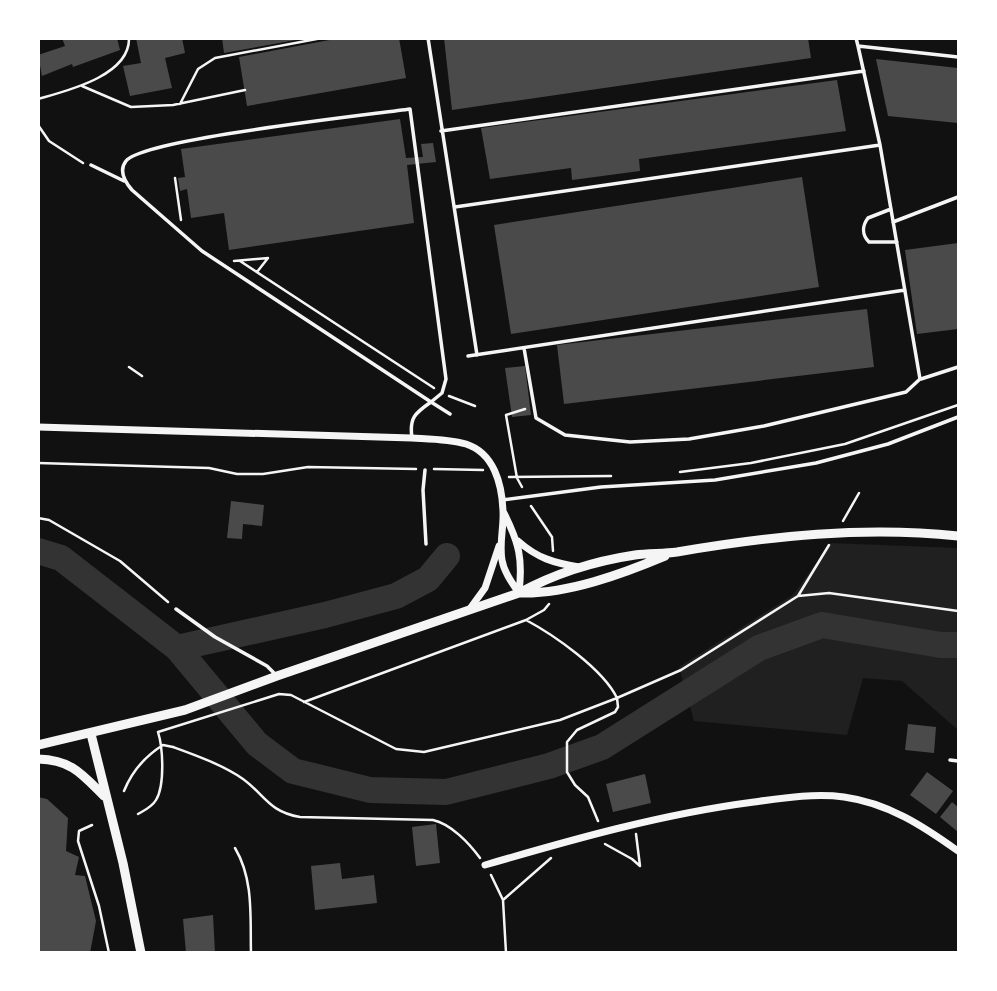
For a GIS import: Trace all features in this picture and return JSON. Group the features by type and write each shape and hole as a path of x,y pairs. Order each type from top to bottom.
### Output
{"street":[{"path":"38,427 452,441 478,450 488,457 491,463 502,500 501,539 504,568 519,593"},
{"path":"503,513 517,540 521,578 519,593"},
{"path":"38,745 185,710 519,593 543,580 634,555 674,552 731,542 839,532 958,536"},
{"path":"469,610 485,588 501,539"},
{"path":"517,540 542,559 584,567"},
{"path":"519,593 547,594 638,567 674,552"},
{"path":"91,734 123,863 141,953"},
{"path":"38,759 50,759 75,767 106,798"},
{"path":"485,864 600,832 712,807 763,800 844,797 889,808 910,818 958,850"}],"lane":[{"path":"428,38 477,355"},
{"path":"856,38 880,145 920,379"},
{"path":"858,46 958,57"},
{"path":"441,131 864,71"},
{"path":"125,181 123,166 126,160 152,148 410,108 446,373 446,385 442,393 413,415 412,438"},
{"path":"455,207 880,145"},
{"path":"91,165 125,181 202,251 219,263 450,415"},
{"path":"893,222 958,197"},
{"path":"891,209 868,218 863,229 869,242 897,242"},
{"path":"468,356 905,290"},
{"path":"524,348 536,418 565,435 630,442 690,439 764,426 906,392 920,379 958,366"},
{"path":"502,500 601,487 715,480 816,463 888,444 958,417"},
{"path":"425,470 423,491 426,544"},
{"path":"176,609 229,646 267,666 277,676"},
{"path":"950,760 958,761"}],"path":[{"path":"38,99 99,78 124,56 129,47 129,38"},
{"path":"180,104 198,69 215,58 322,38"},
{"path":"82,86 131,107 180,104 245,90"},
{"path":"38,125 55,146 78,161 91,165"},
{"path":"176,178 182,233"},
{"path":"219,263 268,257 257,272"},
{"path":"240,261 442,393 475,406"},
{"path":"129,367 142,376"},
{"path":"668,473 751,463 845,444 958,405"},
{"path":"534,407 506,415 517,478 552,537 554,544 551,556"},
{"path":"38,463 209,468 237,474 263,474 308,467 469,469"},
{"path":"517,478 613,476"},
{"path":"38,517 67,530 120,561 176,609"},
{"path":"138,814 156,801 160,790 163,745 158,732 279,694 291,695 396,749 424,752 561,720 617,698 681,670 798,596 829,593 958,611"},
{"path":"304,702 526,620 548,608 548,599"},
{"path":"526,620 560,640 613,690 618,707 615,712 571,736 567,743 567,772 575,785 588,797 602,841 639,866 635,824"},
{"path":"124,792 137,766 163,745 183,751 240,777 275,809 286,815 439,822 472,848 485,864 503,900 506,953"},
{"path":"92,825 79,831 78,841 99,905 109,953"},
{"path":"503,900 566,842"},
{"path":"235,849 244,864 248,880 251,953"}],"shaded area":[{"path":"831,543 958,548 958,730 902,681 863,678 847,735 694,721 679,667 793,595"}],"building":[{"path":"62,38 117,38 120,50 42,76 38,55 65,46"},
{"path":"136,38 182,38 185,53 165,58 172,88 130,96 123,66 141,63"},
{"path":"222,38 296,38 296,40 224,53"},
{"path":"340,38 399,38 406,78 247,106 239,57"},
{"path":"444,38 808,38 811,58 452,110"},
{"path":"876,59 958,68 958,123 888,116"},
{"path":"837,80 846,131 639,159 640,171 572,180 571,168 490,179 481,128"},
{"path":"400,119 406,158 423,157 421,144 433,143 436,162 407,165 414,223 229,250 224,213 191,218 187,189 180,191 178,178 185,177 181,149"},
{"path":"802,177 819,287 511,334 494,225"},
{"path":"958,243 958,329 917,334 905,250"},
{"path":"867,309 874,367 564,404 557,345"},
{"path":"525,366 531,415 512,417 505,368"},
{"path":"231,501 264,505 262,526 243,524 242,539 227,538"},
{"path":"908,724 936,727 934,753 905,750"},
{"path":"927,772 953,791 936,814 910,795"},
{"path":"645,774 651,803 613,812 606,784"},
{"path":"38,797 47,799 68,818 66,851 79,857 75,875 85,876 96,921 90,953 38,953"},
{"path":"952,802 958,807 958,832 940,817"},
{"path":"436,824 440,863 416,866 412,827"},
{"path":"340,863 342,879 374,875 377,903 315,910 311,866"},
{"path":"213,915 215,953 186,953 183,919"}],"waterway":[{"path":"38,551 61,558 177,648 257,744 293,771 370,790 446,792 549,766 602,747 759,648 822,625 941,645 958,645"},
{"path":"177,648 396,596 428,579 447,556"}]}
